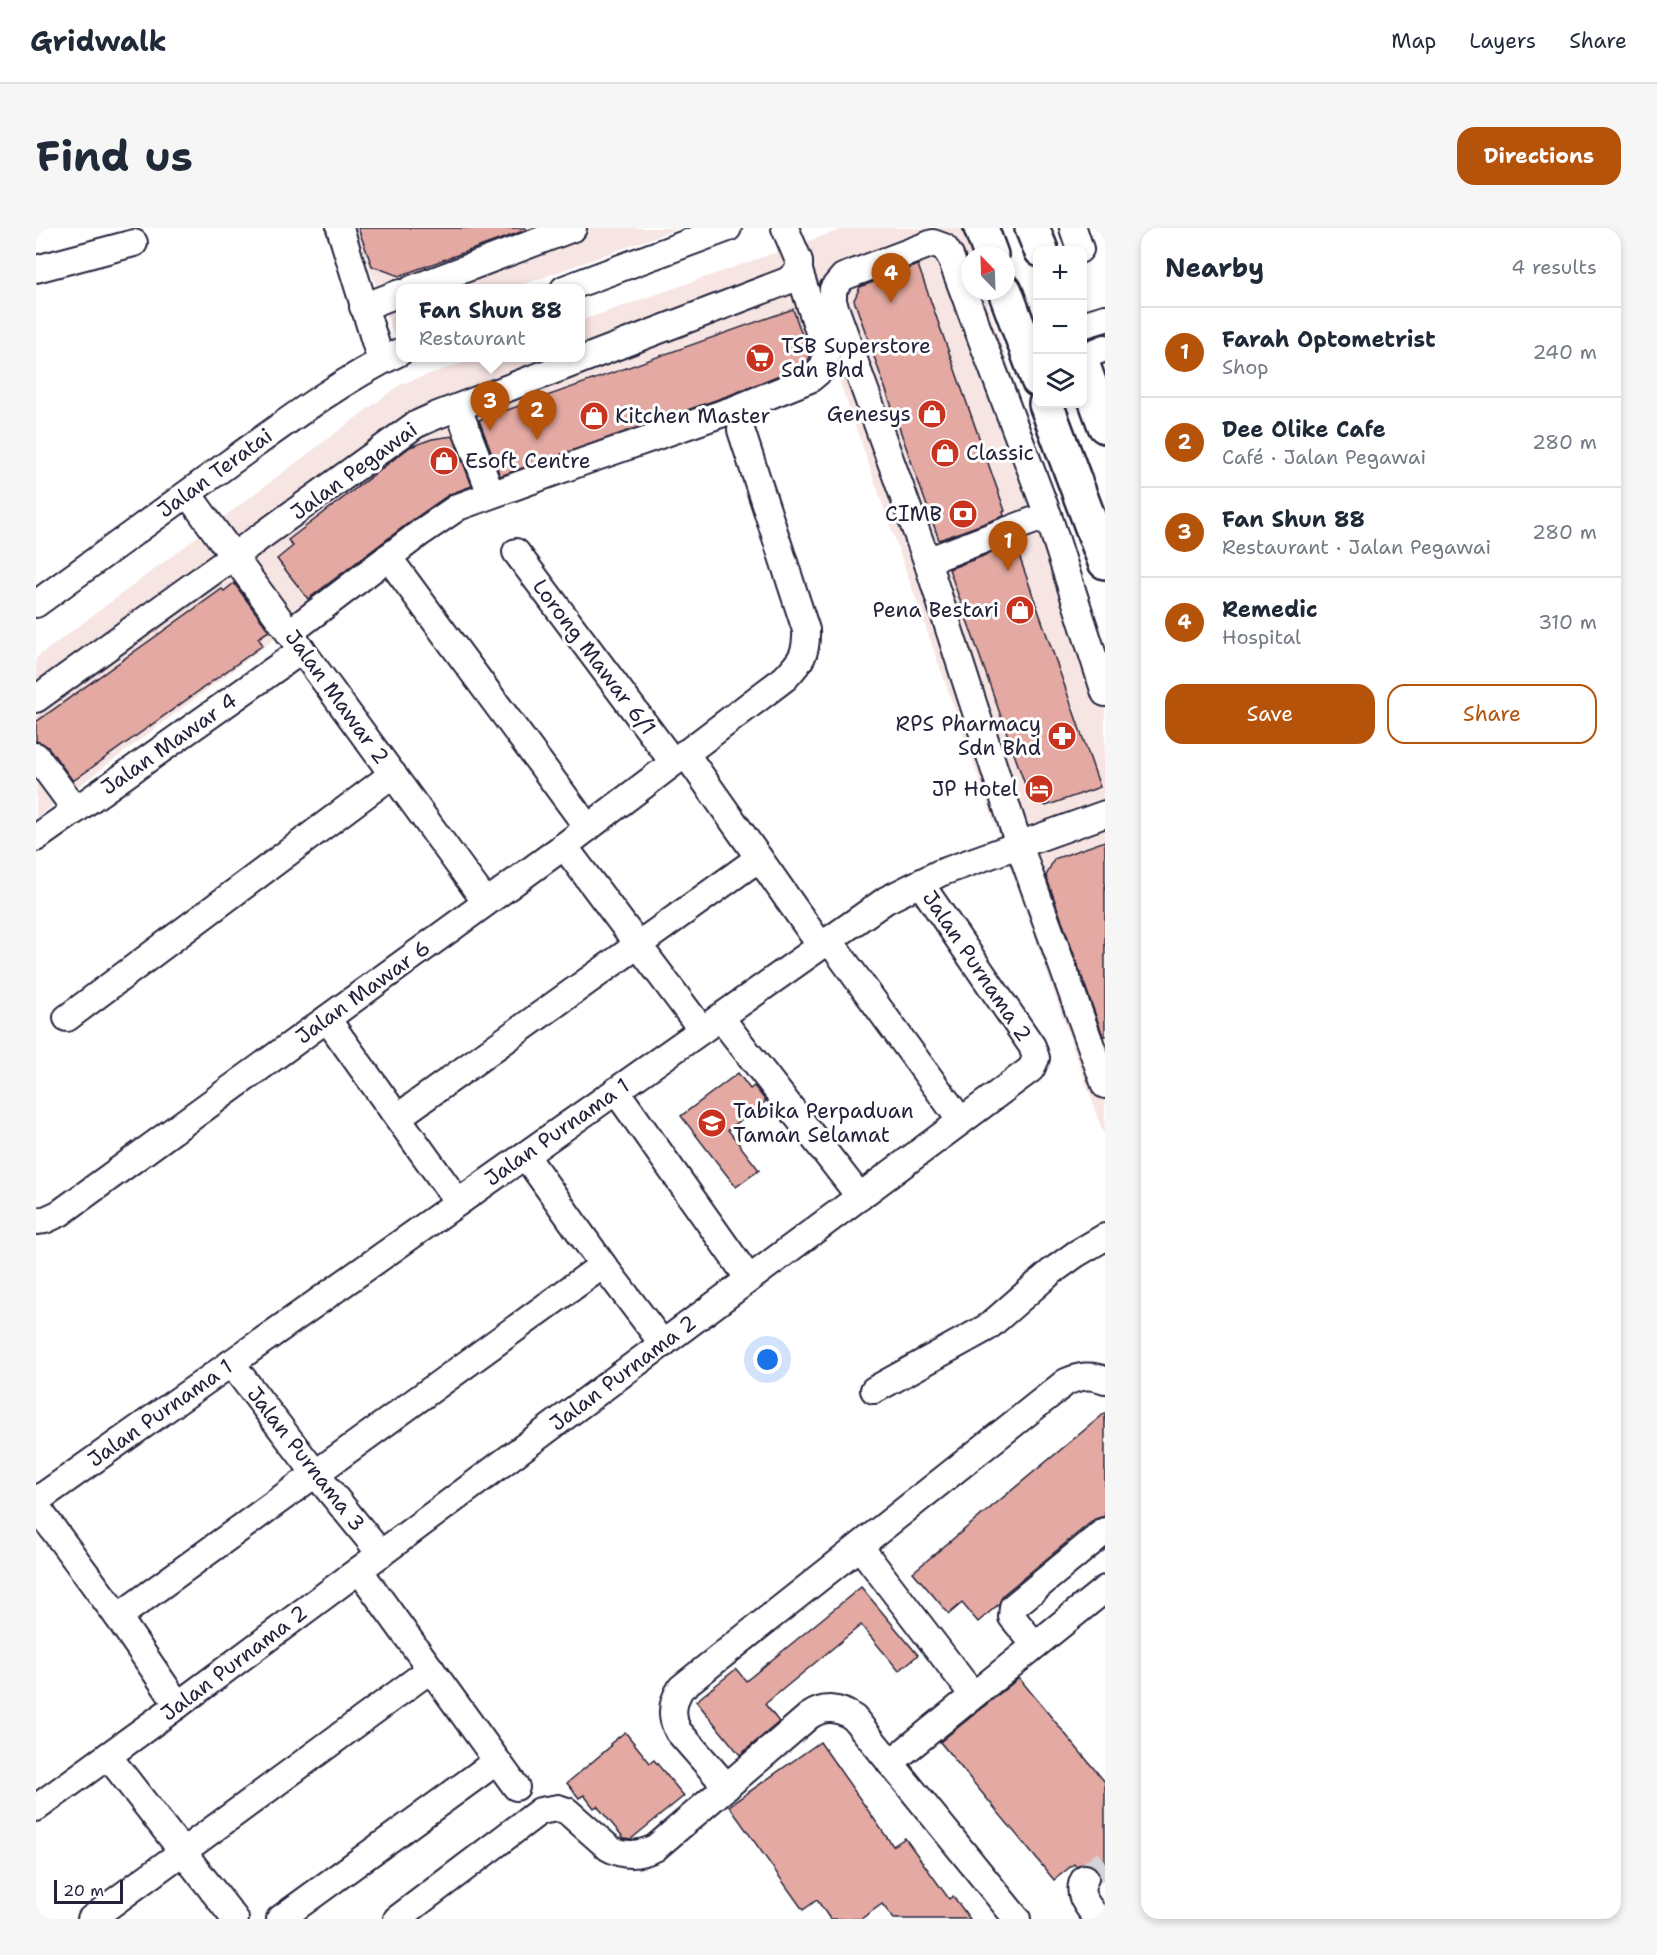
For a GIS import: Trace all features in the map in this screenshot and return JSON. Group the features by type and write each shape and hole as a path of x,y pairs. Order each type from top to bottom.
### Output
{"main road":[{"path":"981,228 988,246"},
{"path":"1032,228 1039,246"},
{"path":"1009,300 1033,360"},
{"path":"1087,374 1105,426"},
{"path":"1050,408 1105,562"}],"street":[{"path":"340,228 363,307 390,356"},
{"path":"423,284 573,228"},
{"path":"575,284 728,228"},
{"path":"785,228 799,261 799,271"},
{"path":"1073,228 1079,246"},
{"path":"36,269 134,243"},
{"path":"1105,693 1048,515 950,256 944,247 933,243 843,277 833,289 833,302 927,561 1019,845 1105,1085"},
{"name":"Jalan Pegawai","path":"585,359 787,281 799,271"},
{"name":"Jalan Mawar 4","path":"36,838 76,810 296,641 388,557 458,507 735,409 810,379 823,368 826,357 799,271"},
{"path":"363,307 396,295"},
{"path":"1087,324 1105,318"},
{"path":"1087,355 1105,348"},
{"name":"Jalan Teratai","path":"36,604 278,428 390,356"},
{"name":"Jalan Pegawai","path":"36,699 415,425 577,362"},
{"path":"458,408 490,494"},
{"name":"Jalan Mawar 6","path":"36,1221 45,1220 60,1213 327,1019 588,828 785,678 794,668 807,648 806,630 741,430"},
{"name":"Jalan Mawar 2","path":"188,494 486,901"},
{"path":"927,561 1048,515"},
{"name":"Lorong Mawar 6/1","path":"516,552 759,858 960,1121"},
{"path":"388,557 588,828"},
{"path":"36,756 76,810"},
{"path":"67,1018 393,774"},
{"name":"Jalan Purnama 1","path":"36,1501 886,900 940,873 1105,814"},
{"path":"564,846 638,945 711,1024 860,1197"},
{"path":"398,1117 759,858"},
{"name":"Jalan Purnama 2","path":"38,1803 178,1705 1031,1069 1036,1058 1032,1046 920,883"},
{"path":"327,1019 458,1202"},
{"path":"616,1091 749,1279"},
{"path":"525,1155 603,1265 663,1344"},
{"path":"874,1390 988,1327 1051,1272 1105,1237"},
{"path":"118,1617 603,1265"},
{"name":"Jalan Purnama 3","path":"231,1363 315,1473 381,1554"},
{"path":"727,1787 678,1731 673,1716 675,1697 681,1688 1066,1382 1084,1376 1094,1376 1105,1380"},
{"path":"36,1506 118,1617 178,1705"},
{"path":"1035,1645 1012,1617 1013,1606 1105,1531"},
{"path":"860,1547 973,1695"},
{"path":"359,1570 516,1787"},
{"path":"890,1763 1105,1588"},
{"path":"91,1919 431,1670"},
{"path":"397,1919 540,1810 558,1808 567,1811 609,1848 617,1852 634,1855 655,1848 809,1716 825,1709 841,1711 854,1719 1017,1919"},
{"path":"108,1756 235,1919"},
{"path":"280,1919 497,1761"},
{"path":"1085,1878 1081,1884 1081,1896 1098,1919"}],"shaded area":[{"path":"355,228 679,228 525,284 396,284 396,332 393,333"},
{"path":"846,228 961,228 968,246 961,246 961,300 986,300 1105,640 1105,1138 837,374 444,512 36,818 36,658 401,384 465,362 585,362 585,319"}],"building":[{"path":"358,228 526,228 526,230 399,276 372,266"},
{"path":"918,265 1005,511 1004,516 939,540 854,300 860,287"},
{"path":"793,309 810,358 802,366 730,395 500,476 479,420"},
{"path":"453,436 472,486 450,494 308,599 277,559 293,546 288,540 410,447 432,439"},
{"path":"1015,544 1100,787 1046,806 1029,796 949,569"},
{"path":"234,583 269,631 258,638 263,645 73,781 48,747 36,741 36,722 222,589 224,591"},
{"path":"1105,841 1105,1036 1103,1036 1046,876 1054,859"},
{"name":"Tabika Perpaduan Taman Selamat","path":"738,1073 750,1089 754,1086 766,1101 728,1130 759,1170 736,1187 681,1116"},
{"path":"1105,1413 1105,1516 1095,1519 1003,1595 999,1604 978,1622 962,1603 949,1614 913,1572"},
{"path":"861,1587 918,1655 899,1671 861,1625 765,1704 779,1722 740,1755 696,1701 736,1669 746,1681"},
{"path":"1019,1678 1105,1782 1105,1872 1100,1877 1098,1870 1092,1865 1083,1863 1076,1866 1074,1864 1054,1880 940,1742"},
{"path":"625,1732 650,1763 654,1760 684,1796 631,1839 624,1838 597,1806 594,1808 584,1795 579,1798 567,1783"},
{"path":"820,1742 893,1846 905,1838 949,1899 953,1896 970,1919 894,1919 882,1904 861,1919 830,1919 817,1900 803,1910 729,1806"}],"tunnel":[{"path":"1085,1878 1105,1862"}],"place":[{"name":"Remedic","path":"891,303"},
{"name":"TSB Superstore Sdn Bhd","path":"760,358"},
{"name":"Genesys","path":"932,414"},
{"name":"Kitchen Master","path":"594,416"},
{"name":"Fan Shun 88","path":"490,431"},
{"name":"Dee Olike Cafe","path":"537,440"},
{"name":"Classic","path":"945,453"},
{"name":"Esoft Centre","path":"444,461"},
{"name":"CIMB","path":"963,514"},
{"name":"Farah Optometrist","path":"1008,571"},
{"name":"Pena Bestari","path":"1020,610"},
{"name":"RPS Pharmacy Sdn Bhd","path":"1062,736"},
{"name":"JP Hotel","path":"1039,789"},
{"name":"Tabika Perpaduan Taman Selamat","path":"712,1123"}]}
